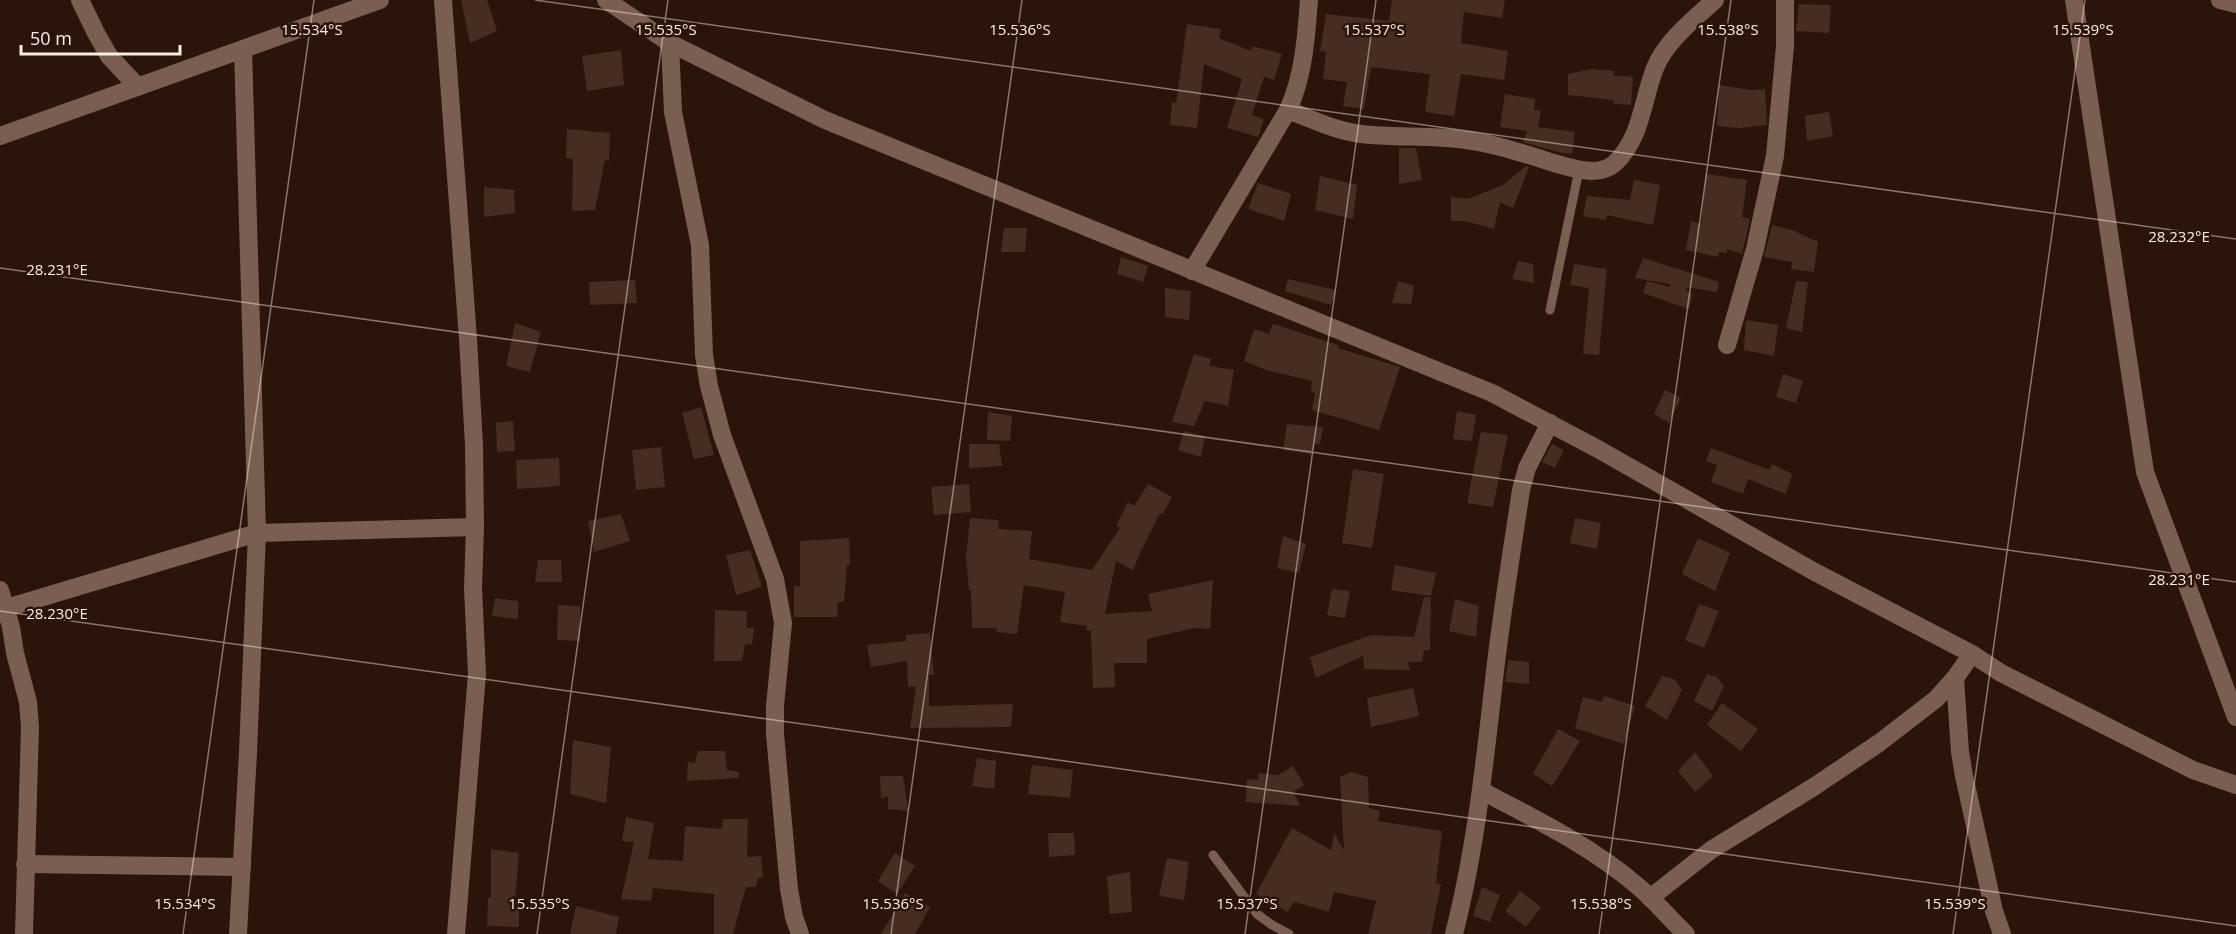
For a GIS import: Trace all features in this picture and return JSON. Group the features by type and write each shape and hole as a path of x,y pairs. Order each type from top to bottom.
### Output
{"street":[{"path":"80,0 109,56 138,87"},
{"path":"0,136 380,0"},
{"path":"443,0 474,445 473,588 477,674 456,934"},
{"path":"606,0 670,43 825,120 1492,393 1550,423 1812,570 1972,654 2001,673 2193,770 2236,785"},
{"path":"1192,271 1288,110 1300,74 1306,42 1309,0"},
{"path":"1288,110 1341,130 1362,134 1468,140 1580,170 1602,171 1610,168 1627,149 1637,131 1662,55 1715,0"},
{"path":"1727,345 1755,249 1775,156 1785,46 1785,0"},
{"path":"2074,0 2145,472 2236,717"},
{"path":"2220,0 2236,4"},
{"path":"670,43 673,112 700,244 704,355 709,386 722,435 781,601 783,623 775,706 775,734 789,889 800,934"},
{"path":"238,934 256,533 243,49"},
{"path":"1454,934 1482,791 1496,668 1521,490 1527,468 1550,423"},
{"path":"3,610 256,533 475,528"},
{"path":"0,590 29,710 24,934"},
{"path":"1650,898 1711,850 1812,788 1879,743 1936,699 1972,654"},
{"path":"1955,678 1964,776 1994,911 2002,934"},
{"path":"1482,791 1580,845 1621,872 1686,934"},
{"path":"25,864 242,867"}],"lane":[{"path":"1550,310 1580,170"},
{"path":"1213,855 1257,914 1289,934"}],"building":[{"path":"461,0 487,0 497,31 470,43"},
{"path":"1392,0 1505,0 1502,18 1464,12 1461,43 1508,51 1504,80 1461,74 1454,116 1425,112 1430,74 1371,67 1364,109 1343,106 1347,82 1323,79 1326,52 1320,51 1326,14 1389,21"},
{"path":"1799,4 1831,5 1829,33 1796,31"},
{"path":"1187,24 1221,29 1219,38 1251,51 1252,46 1282,54 1274,80 1264,77 1252,115 1264,119 1258,137 1227,128 1242,79 1204,64 1197,128 1170,125 1172,102 1176,103"},
{"path":"621,50 624,85 587,91 582,56"},
{"path":"1591,69 1614,71 1613,75 1633,77 1631,105 1614,104 1614,100 1568,95 1568,74"},
{"path":"1719,85 1751,90 1765,89 1767,125 1740,128 1717,126"},
{"path":"1505,94 1535,99 1534,110 1541,111 1538,127 1575,132 1572,154 1523,142 1527,131 1500,127"},
{"path":"1829,112 1833,136 1807,141 1805,116"},
{"path":"567,129 610,133 609,161 605,160 595,210 572,211 573,159 566,158"},
{"path":"1399,148 1416,148 1422,180 1399,184"},
{"path":"1526,166 1529,167 1513,208 1500,202 1494,229 1465,221 1451,221 1451,197 1468,199 1503,185"},
{"path":"1706,174 1747,180 1742,217 1750,219 1742,254 1727,249 1727,253 1719,252 1718,257 1686,250 1691,221 1701,224"},
{"path":"1320,176 1357,185 1353,219 1315,210"},
{"path":"1634,180 1660,185 1653,225 1607,215 1606,220 1583,216 1587,196 1630,200"},
{"path":"1258,183 1291,194 1284,221 1248,209"},
{"path":"484,187 514,190 515,213 484,217"},
{"path":"1772,225 1792,230 1818,242 1814,272 1791,269 1792,262 1764,257"},
{"path":"1004,228 1027,228 1025,252 1001,252"},
{"path":"1121,257 1148,266 1143,282 1117,274"},
{"path":"1643,258 1719,282 1717,292 1687,287 1686,291 1693,294 1689,309 1643,293 1647,281 1670,287 1670,284 1635,278"},
{"path":"1518,261 1533,264 1534,283 1512,279"},
{"path":"1574,264 1607,269 1599,355 1583,354 1589,288 1570,285"},
{"path":"1288,279 1336,290 1331,305 1285,291"},
{"path":"635,280 637,303 590,305 589,282"},
{"path":"1398,281 1414,286 1411,304 1392,303"},
{"path":"1796,281 1808,282 1802,332 1786,328"},
{"path":"1165,288 1191,291 1189,320 1165,317"},
{"path":"1746,320 1778,325 1774,356 1744,350"},
{"path":"515,323 541,332 530,372 506,366"},
{"path":"1273,324 1338,345 1338,348 1400,367 1379,430 1312,410 1315,393 1311,392 1312,381 1266,370 1244,361 1254,329 1269,334"},
{"path":"1194,354 1211,359 1209,366 1234,370 1228,406 1205,401 1194,426 1172,422"},
{"path":"1783,374 1803,381 1796,403 1776,397"},
{"path":"1665,390 1681,398 1669,423 1654,414"},
{"path":"701,407 714,455 694,459 682,413"},
{"path":"1457,411 1476,415 1472,441 1453,439"},
{"path":"988,412 1012,416 1010,441 987,440"},
{"path":"513,421 515,451 497,452 496,423"},
{"path":"1287,424 1323,427 1320,444 1315,444 1311,454 1283,450"},
{"path":"1184,431 1205,436 1201,457 1178,450"},
{"path":"1481,432 1508,435 1493,507 1467,503"},
{"path":"969,444 999,444 1002,466 969,468"},
{"path":"1552,444 1564,450 1555,468 1542,462"},
{"path":"661,447 665,487 636,490 632,450"},
{"path":"1711,448 1770,470 1772,464 1792,474 1786,494 1748,479 1743,494 1711,482 1717,465 1706,461"},
{"path":"559,458 560,486 517,489 516,460"},
{"path":"1353,469 1384,474 1372,548 1342,543"},
{"path":"969,484 971,512 934,515 931,487"},
{"path":"1148,484 1172,497 1162,515 1160,513 1133,570 1116,561 1105,614 1152,611 1148,594 1213,580 1210,629 1194,628 1147,639 1147,663 1114,663 1115,687 1093,688 1091,631 1086,630 1087,626 1060,622 1065,592 1024,585 1017,634 996,632 997,628 972,628 971,590 969,590 966,557 970,518 999,520 998,529 1032,531 1029,559 1092,570 1120,528 1116,526 1128,502 1134,506"},
{"path":"621,514 630,541 594,552 588,521"},
{"path":"1575,518 1601,523 1597,549 1570,543"},
{"path":"1283,536 1306,544 1299,573 1277,568"},
{"path":"849,538 850,565 847,565 844,602 838,602 837,617 794,617 794,586 800,586 800,541"},
{"path":"1698,538 1730,553 1715,591 1682,574"},
{"path":"750,550 762,587 736,595 726,555"},
{"path":"538,560 561,560 562,582 535,582"},
{"path":"1395,565 1436,573 1431,596 1391,590"},
{"path":"1332,589 1350,591 1345,618 1327,615"},
{"path":"1424,597 1431,598 1430,650 1424,650 1422,662 1408,662 1410,670 1364,669 1363,656 1316,678 1310,657 1371,635 1414,637"},
{"path":"495,598 518,601 518,619 492,616"},
{"path":"1455,599 1479,606 1476,637 1449,631"},
{"path":"1699,604 1719,611 1704,648 1685,640"},
{"path":"558,605 580,606 580,641 557,640"},
{"path":"715,610 747,611 746,628 754,628 752,644 745,645 742,661 714,661"},
{"path":"930,633 934,675 929,675 929,706 1013,704 1011,727 910,728 916,687 908,687 907,661 871,667 867,645 906,641 906,635"},
{"path":"1508,660 1529,662 1529,684 1505,682"},
{"path":"1707,674 1717,677 1724,686 1712,711 1694,701"},
{"path":"1662,676 1674,679 1682,690 1667,720 1645,706"},
{"path":"1413,688 1419,716 1371,727 1367,698"},
{"path":"1604,696 1635,706 1624,744 1575,728 1583,697 1602,702"},
{"path":"1722,703 1758,729 1741,751 1707,725"},
{"path":"1558,729 1580,741 1552,786 1533,774"},
{"path":"573,740 611,747 606,803 570,794"},
{"path":"698,751 725,751 727,770 739,772 738,778 687,781 688,762 695,763"},
{"path":"1695,752 1713,776 1695,792 1678,771"},
{"path":"977,758 996,761 994,789 972,786"},
{"path":"1032,765 1073,770 1070,798 1028,794"},
{"path":"1293,766 1304,785 1293,792 1301,806 1246,802 1247,779 1258,780 1258,773 1278,775"},
{"path":"1351,772 1368,777 1369,808 1380,811 1378,821 1442,831 1436,883 1441,884 1431,934 1368,934 1376,901 1334,892 1329,912 1294,902 1288,912 1256,894 1292,828 1331,850 1334,833 1344,850 1340,777"},
{"path":"880,776 903,776 908,811 888,809 888,797 881,798"},
{"path":"626,817 654,823 648,859 683,861 685,826 722,829 723,819 748,819 747,857 761,856 763,877 758,878 756,887 746,887 733,934 714,934 714,894 653,888 651,901 621,899 634,842 622,841"},
{"path":"1048,833 1074,833 1075,855 1049,857"},
{"path":"491,849 519,853 515,901 519,902 519,927 487,926 488,898 491,898"},
{"path":"895,853 915,866 897,894 878,881"},
{"path":"1167,858 1189,862 1184,900 1159,896"},
{"path":"1130,872 1132,912 1110,914 1107,876"},
{"path":"1482,887 1500,895 1490,922 1473,916"},
{"path":"1520,891 1541,907 1526,927 1505,911"},
{"path":"905,893 930,907 915,934 881,934"},
{"path":"576,906 619,917 616,934 570,934"}]}
